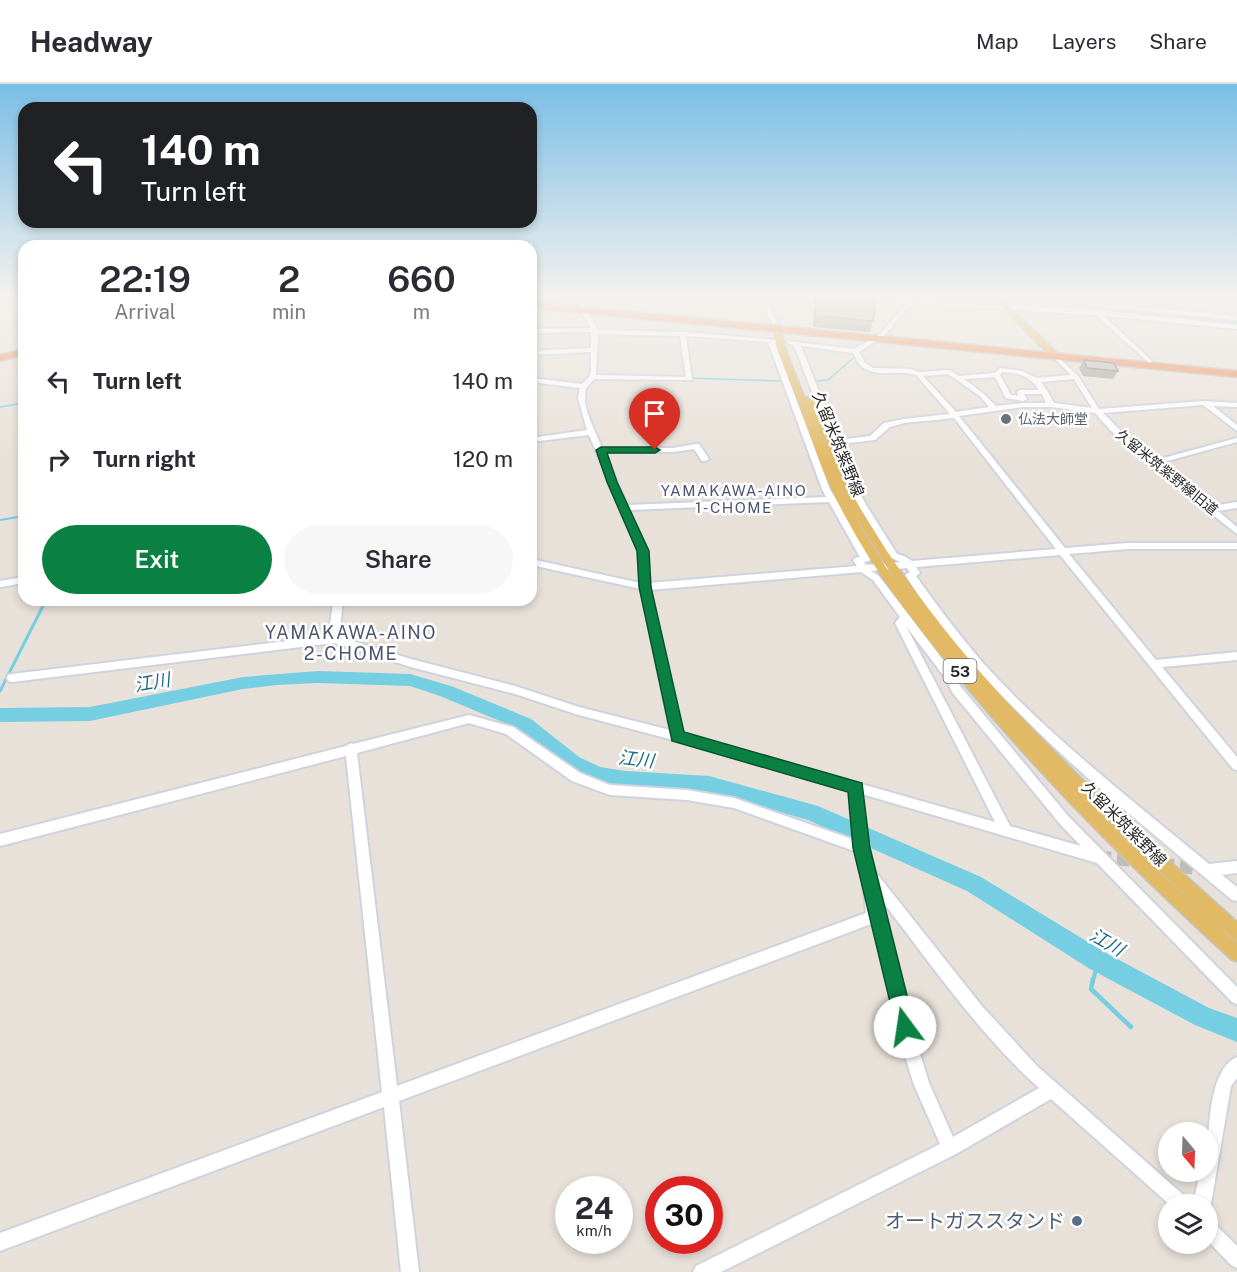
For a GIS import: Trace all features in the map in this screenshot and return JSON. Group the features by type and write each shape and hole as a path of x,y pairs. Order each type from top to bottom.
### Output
{"highway":[{"path":"1047,353 1237,372"},
{"path":"0,358 18,354"},
{"path":"1053,354 1237,372"}],"main road":[{"name":"久留米筑紫野線","path":"788,353 839,495 960,672 1024,745 1163,886 1237,953"},
{"name":"久留米筑紫野線","path":"887,568 972,672 1073,782 1237,932"}],"street":[{"path":"593,353 594,370 592,377 584,386 581,398 612,482 643,551 645,587 677,736"},
{"path":"592,377 690,379 686,353"},
{"path":"788,353 822,443 832,500 866,559 858,560 867,574 876,578 950,677 956,689 1057,812 1098,857 1237,997"},
{"path":"856,353 862,364 872,370 910,370 918,374 954,415 1237,765"},
{"path":"1140,353 1149,362"},
{"name":"久留米筑紫野線旧道","path":"1053,354 1076,377 1097,411 1153,463 1237,531"},
{"path":"552,382 554,370"},
{"path":"997,375 1000,370 1019,370 1038,380 1051,405"},
{"path":"918,374 949,372 986,399 994,408"},
{"path":"956,378 997,375"},
{"path":"997,375 1008,397"},
{"path":"1038,380 1076,377"},
{"path":"537,381 584,386"},
{"path":"986,399 1008,397 1023,399 1020,392 1045,392"},
{"path":"822,443 872,438 887,425 994,408 1051,405 1097,411 1204,403 1237,405"},
{"path":"1204,403 1237,429"},
{"path":"537,439 592,432"},
{"path":"1153,463 1237,440"},
{"path":"822,443 849,479 894,556 901,556 911,565 915,573 910,575 933,611 984,671 1076,761 1237,895"},
{"path":"601,450 673,450 696,446 705,459"},
{"path":"625,508 832,500"},
{"path":"1212,509 1237,505"},
{"path":"537,563 645,587 1173,544 1237,546"},
{"path":"0,585 18,581"},
{"path":"334,639 337,606"},
{"path":"905,617 900,623 1005,829"},
{"path":"12,678 334,639 411,663 515,690 579,711 677,736 1098,857"},
{"path":"1155,664 1237,656"},
{"path":"0,840 469,719 509,730 576,777 609,790 687,795 734,802 862,848"},
{"path":"351,748 410,1272"},
{"path":"856,788 855,802 862,848 911,1050 922,1085 950,1148"},
{"path":"1208,870 1237,867"},
{"path":"0,1242 873,917 868,872"},
{"path":"868,872 976,1010 1032,1071 1170,1194"},
{"path":"1204,1194 1224,1083 1237,1065"},
{"path":"702,1272 950,1148 1053,1089"},
{"path":"1218,1239 1237,1259"}],"building":[{"path":"1084,360 1114,363 1118,371 1087,368"}],"waterway":[{"path":"816,381 828,380 858,353"},
{"path":"689,378 780,381"},
{"path":"0,407 18,404"},
{"path":"0,520 18,517"},
{"path":"0,691 43,606"},
{"name":"江川","path":"0,715 90,714 243,683 277,679 318,677 410,680 445,691 525,724 573,762 597,774 625,779 709,784 811,812 974,884 1098,961 1203,1017 1237,1030"},
{"path":"1093,981 1098,961"},
{"path":"1093,979 1091,989 1131,1027"}],"tunnel":[{"path":"1098,857 1139,861"},
{"path":"1161,864 1208,870"}],"place":[{"name":"仏法大師堂","path":"1006,419"},
{"name":"オートガススタンド","path":"1077,1221"}],"district":[{"name":"YAMAKAWA-AINO 1-CHOME","path":"734,498"},
{"name":"YAMAKAWA-AINO 2-CHOME","path":"351,642"}],"route":[{"path":"655,450 601,450 612,482 643,551 645,587 677,736 856,788 855,802 862,848 905,1027"}]}
